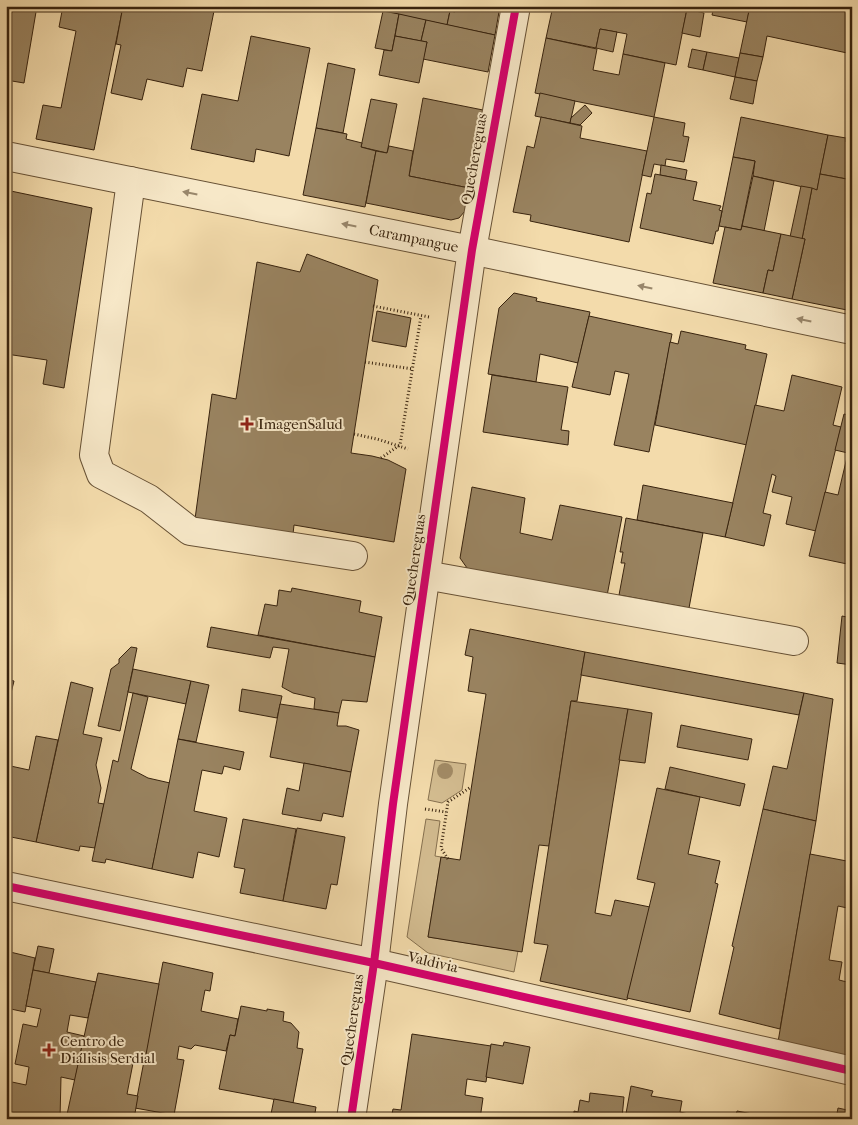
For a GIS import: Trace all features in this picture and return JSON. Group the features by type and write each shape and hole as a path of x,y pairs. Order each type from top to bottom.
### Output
{"street":[{"name":"Quechereguas","path":"351,1119 374,963 393,804 461,324 472,250 516,6"},
{"name":"Carampangue","path":"6,156 472,250 852,330"},
{"path":"131,181 94,455 101,474 149,500 190,531 353,556"},
{"path":"425,575 794,641"},
{"name":"Valdivia","path":"6,886 374,963 852,1071"}],"path":[{"path":"373,306 461,324"},
{"path":"381,458 400,445 421,316"},
{"path":"365,362 413,370"},
{"path":"354,434 400,445 430,460 439,477"},
{"path":"448,858 440,848 448,802 471,787"}],"shaded area":[{"path":"435,760 466,764 462,790 442,803 428,800"},
{"path":"426,819 440,821 435,856 441,857 428,937 518,951 514,972 428,953 407,937"}],"building":[{"path":"6,6 37,6 24,83 6,80"},
{"path":"63,6 94,6 122,12 94,150 36,139 43,105 61,108 76,31 59,27"},
{"path":"94,6 123,6 122,12"},
{"path":"123,6 215,6 202,71 187,68 183,87 147,79 142,100 111,93 121,45 116,44"},
{"path":"373,6 426,6 450,11 447,25 373,9"},
{"path":"426,6 451,6 450,11"},
{"path":"456,6 500,6 495,35 447,25 450,11 455,12"},
{"path":"553,6 671,6 687,9 676,65 623,54 627,34 600,29 596,48 546,38"},
{"path":"714,6 750,6 747,22 712,15"},
{"path":"750,6 852,6 852,54 767,36 763,57 740,53"},
{"path":"687,9 704,13 700,37 682,33"},
{"path":"383,11 399,14 392,51 375,48"},
{"path":"399,14 426,20 421,41 395,36"},
{"path":"426,20 495,35 488,72 423,59 427,42 421,41"},
{"path":"600,29 617,32 613,52 596,48"},
{"path":"251,36 310,48 289,156 256,149 254,162 191,149 202,94 238,101"},
{"path":"395,36 427,42 419,83 379,75 384,50 392,51"},
{"path":"546,38 597,49 593,70 619,75 623,54 665,63 654,117 535,93"},
{"path":"692,49 707,52 703,70 688,67"},
{"path":"707,52 739,58 735,77 703,70"},
{"path":"740,53 763,57 757,81 735,77"},
{"path":"328,63 355,69 343,133 316,128"},
{"path":"735,77 757,81 753,104 730,99"},
{"path":"540,93 575,101 570,123 535,116"},
{"path":"423,98 483,110 469,188 409,176"},
{"path":"371,99 397,104 387,153 361,147"},
{"path":"585,105 592,113 580,125 570,123 571,118"},
{"path":"852,113 852,144 846,142"},
{"path":"541,117 582,126 580,138 647,151 629,242 530,221 531,215 513,212 527,146 534,148"},
{"path":"654,117 685,123 683,136 689,137 684,162 666,159 665,166 654,164 651,177 642,175"},
{"path":"741,117 828,135 817,190 753,176 755,161 733,157"},
{"path":"316,128 347,134 346,139 362,143 361,147 376,151 365,207 303,195"},
{"path":"828,135 846,138 846,142 852,144 852,180 820,174"},
{"path":"389,146 413,151 409,176 469,188 465,211 459,218 451,220 366,203 376,151 387,153"},
{"path":"733,157 755,161 741,230 719,226"},
{"path":"661,165 687,170 685,180 660,175"},
{"path":"655,174 697,182 693,200 721,206 719,210 722,211 718,231 716,231 713,244 640,228 647,193 651,194"},
{"path":"820,174 852,180 852,311 792,299 805,239 802,239 812,188 817,190"},
{"path":"753,176 774,181 764,231 742,226"},
{"path":"801,186 812,188 802,239 790,237"},
{"path":"6,190 92,208 64,388 43,384 47,360 6,354"},
{"path":"742,226 781,234 773,271 768,270 763,293 713,283 725,227 741,230"},
{"path":"781,234 805,239 792,299 763,293 768,270 773,271"},
{"path":"307,254 378,280 351,453 388,460 406,469 394,542 294,525 293,534 195,519 212,394 236,399 257,262 300,272"},
{"path":"514,293 537,298 536,301 590,312 578,363 540,354 536,382 488,374 499,308"},
{"path":"377,311 411,318 406,347 372,341"},
{"path":"589,316 672,334 649,452 614,445 629,374 615,371 610,395 572,387"},
{"path":"681,331 746,345 745,349 767,354 747,445 655,425 670,342 678,344"},
{"path":"492,375 568,387 561,430 569,431 568,445 483,432"},
{"path":"792,375 842,387 833,425 841,427 816,531 786,524 792,497 772,492 776,476 772,474 763,513 771,515 764,546 725,537 755,405 784,411"},
{"path":"844,414 852,416 852,565 809,556 825,492 838,495 848,453 835,450"},
{"path":"643,485 733,503 725,537 637,520"},
{"path":"472,487 525,498 520,533 552,540 560,505 622,517 606,601 472,575 460,558"},
{"path":"626,518 703,533 689,608 619,595 625,563 621,563 623,552 620,552"},
{"path":"292,588 361,601 359,612 382,617 375,657 258,635 265,604 277,606 279,590 291,592"},
{"path":"842,616 852,618 852,665 837,663"},
{"path":"211,627 375,657 367,702 342,700 339,713 314,709 315,698 293,693 282,687 289,649 273,647 270,658 207,647"},
{"path":"470,629 585,652 577,701 571,701 549,846 539,845 522,952 428,937 441,857 460,860 486,694 468,691 473,657 465,655"},
{"path":"131,647 137,648 120,731 98,726 111,669 119,663 119,659"},
{"path":"585,652 804,693 799,715 581,675"},
{"path":"133,669 191,681 186,704 128,692"},
{"path":"6,679 14,681 6,713"},
{"path":"191,681 209,685 196,742 178,739"},
{"path":"71,682 93,688 83,734 102,738 96,765 101,788 98,803 104,804 95,848 80,846 79,851 36,842"},
{"path":"242,689 282,696 277,718 239,711"},
{"path":"133,693 148,697 131,769 148,778 170,783 152,869 106,859 105,863 92,861 113,760 118,762"},
{"path":"804,693 833,699 816,821 763,809 773,766 787,769"},
{"path":"571,701 628,709 595,913 611,916 615,900 650,907 627,1000 540,981 548,945 534,943"},
{"path":"280,704 339,713 337,726 346,726 359,730 351,772 270,757"},
{"path":"628,709 652,713 645,763 619,760"},
{"path":"681,725 752,739 748,760 677,747"},
{"path":"36,736 58,740 36,842 6,836 6,765 29,770"},
{"path":"178,739 244,752 240,770 224,766 222,774 202,770 194,811 227,818 219,857 198,852 193,878 152,869"},
{"path":"304,763 351,772 343,817 323,813 321,821 282,814 287,788 299,791"},
{"path":"670,767 745,784 740,806 665,789"},
{"path":"657,788 700,797 688,854 720,861 715,883 718,884 690,1012 627,998 655,883 637,879"},
{"path":"763,809 816,821 780,1029 719,1014 734,947 732,946"},
{"path":"243,819 296,829 283,901 240,893 245,869 234,867"},
{"path":"297,828 345,837 337,885 331,884 326,909 283,901"},
{"path":"810,854 852,862 852,909 838,906 829,960 842,962 839,980 847,982 852,957 852,1057 778,1042"},
{"path":"38,946 54,949 49,973 33,970"},
{"path":"6,951 35,958 25,1012 6,1008"},
{"path":"163,962 213,973 210,991 205,990 201,1011 238,1019 235,1036 230,1035 226,1051 195,1045 191,1049 179,1046 177,1059 184,1060 174,1115 135,1108"},
{"name":"Centro de Diálisis Serdial","path":"33,970 96,982 88,1018 70,1015 67,1032 84,1036 75,1080 61,1077 60,1119 6,1119 12,1082 26,1085 29,1067 15,1064 23,1024 37,1027 41,1009 26,1006"},
{"path":"98,973 159,984 145,1060 134,1058 127,1094 138,1096 134,1119 66,1119"},
{"path":"241,1006 284,1012 283,1021 291,1023 299,1032 297,1048 303,1049 293,1103 219,1089 230,1035 235,1036"},
{"path":"412,1034 491,1046 486,1082 467,1079 465,1095 483,1098 480,1119 391,1119 393,1109 401,1110"},
{"path":"504,1042 530,1047 523,1084 486,1077 491,1044 503,1046"},
{"path":"631,1086 653,1091 651,1096 682,1101 680,1112 709,1119 625,1119"},
{"path":"590,1093 624,1097 622,1118 574,1119 574,1111 578,1112 580,1100 589,1102"},
{"path":"274,1099 316,1107 314,1119 270,1119"},
{"path":"838,1108 852,1111 852,1119 836,1119"},
{"path":"737,1111 778,1119 735,1119"}],"cycle path":[{"path":"351,1119 374,963 393,804 472,250 516,6"},
{"path":"6,886 374,963 852,1071"}],"place":[{"name":"ImagenSalud","path":"247,424"},
{"name":"Centro de Diálisis Serdial","path":"49,1050"}]}
